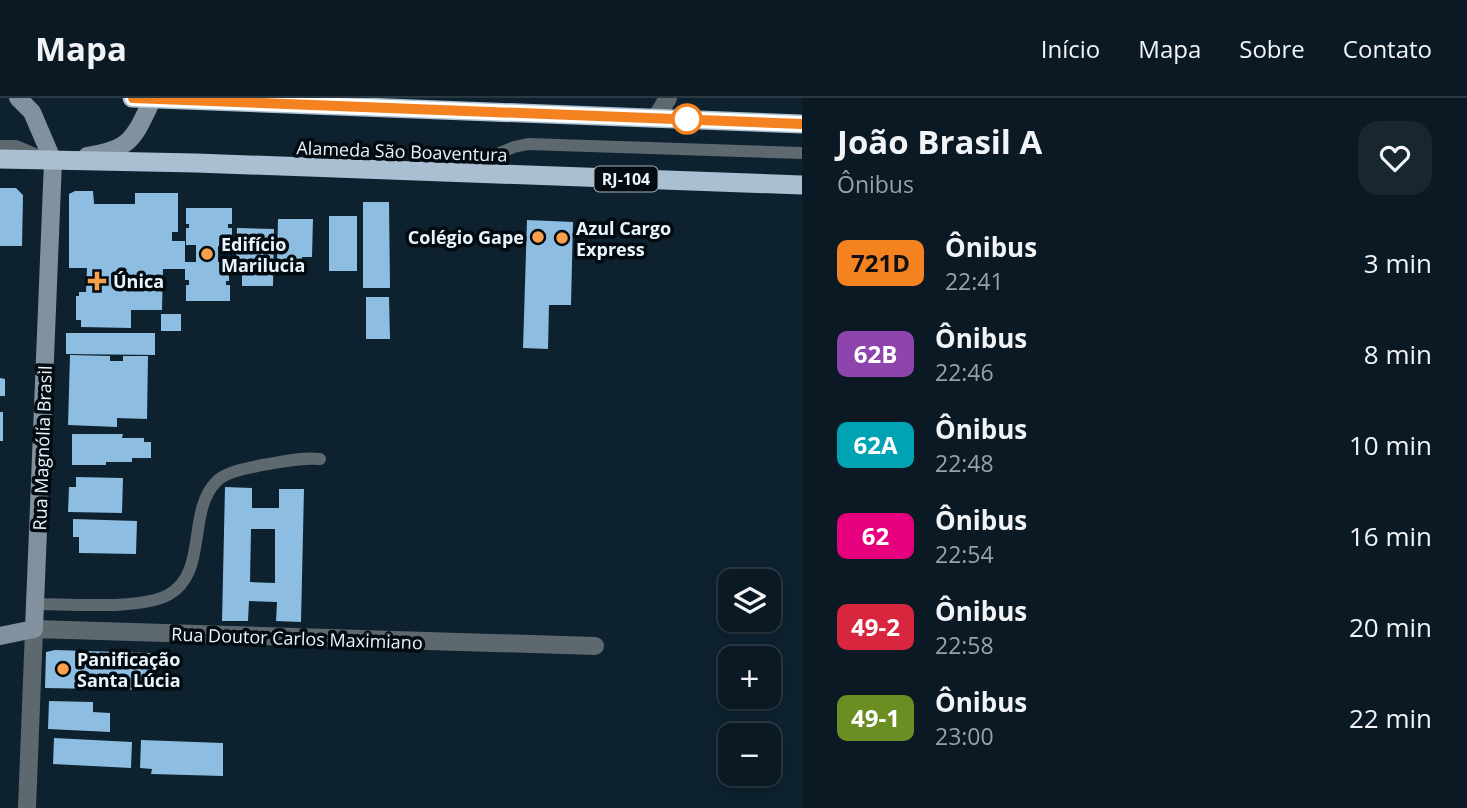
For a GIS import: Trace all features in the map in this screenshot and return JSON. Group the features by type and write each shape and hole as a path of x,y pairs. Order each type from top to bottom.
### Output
{"highway":[{"path":"132,98 439,104 802,124"},
{"name":"Alameda São Boaventura","path":"0,159 196,163 802,185"}],"main road":[{"name":"Rua Magnólia Brasil","path":"18,98 32,112 53,162 34,629"},
{"path":"53,162 107,153 123,147 133,138 152,98"},
{"name":"Rua Doutor Carlos Maximiano","path":"0,636 34,629"}],"street":[{"path":"656,118 668,98"},
{"name":"Rua Doutor Carlos Maximiano","path":"34,629 595,646"},
{"name":"Rua Magnólia Brasil","path":"27,808 34,629"}],"lane":[{"path":"451,174 514,147 528,145 802,153"},
{"path":"0,146 16,146 53,162"},
{"path":"36,604 144,603 169,595 187,578 201,508 218,480 245,468 304,458 320,459"}],"building":[{"path":"0,188 16,188 23,195 22,246 0,246"},
{"path":"75,191 93,191 94,204 135,204 135,193 178,193 178,232 172,232 172,241 185,241 185,262 196,262 196,245 186,245 186,228 189,228 189,224 186,224 186,208 232,208 232,224 228,224 228,228 232,228 232,245 218,246 218,262 229,262 229,281 226,281 226,285 230,285 230,301 186,301 186,285 189,285 189,280 185,280 185,269 163,269 162,310 131,310 131,328 81,327 81,320 76,320 76,296 79,296 79,292 86,292 87,268 69,268 69,194"},
{"path":"363,202 389,202 390,288 363,288"},
{"path":"329,216 357,216 357,271 329,271"},
{"path":"278,219 313,219 312,257 302,257 301,275 286,274 286,264 277,264"},
{"path":"527,220 573,222 571,305 549,305 548,349 523,348"},
{"path":"237,228 274,229 273,286 242,286 242,266 236,266"},
{"path":"366,297 389,297 390,339 366,339"},
{"path":"161,314 181,314 181,331 161,331"},
{"path":"66,333 155,333 155,355 66,354"},
{"path":"70,355 110,356 110,361 123,361 123,356 148,356 147,419 117,418 117,427 68,425"},
{"path":"0,378 5,379 5,396 0,396"},
{"path":"0,412 3,412 3,441 0,441"},
{"path":"72,434 123,434 122,438 144,438 144,442 151,442 151,458 132,458 132,462 106,462 106,465 72,465"},
{"path":"76,477 123,478 122,513 68,512 69,487 76,487"},
{"path":"225,487 252,488 252,508 279,508 279,489 304,489 301,622 276,621 277,602 249,601 248,621 222,621","holes":["251,529 275,529 275,583 250,582"]},
{"path":"73,519 137,521 136,554 79,553 79,537 73,537"},
{"path":"46,652 150,653 150,690 45,688"},
{"path":"49,701 93,702 93,712 110,713 110,732 48,729"},
{"path":"54,738 132,742 131,768 53,764"},
{"path":"141,740 223,743 223,776 151,774 152,769 140,768"}],"bus line":[{"name":"721D","path":"133,98 802,124"}],"place":[{"name":"Colégio Gape","path":"538,237"},
{"name":"Azul Cargo Express","path":"562,238"},
{"name":"Edifício Marilucia","path":"207,254"},
{"name":"Única","path":"97,281"},
{"name":"Panificação Santa Lúcia","path":"63,669"}]}
